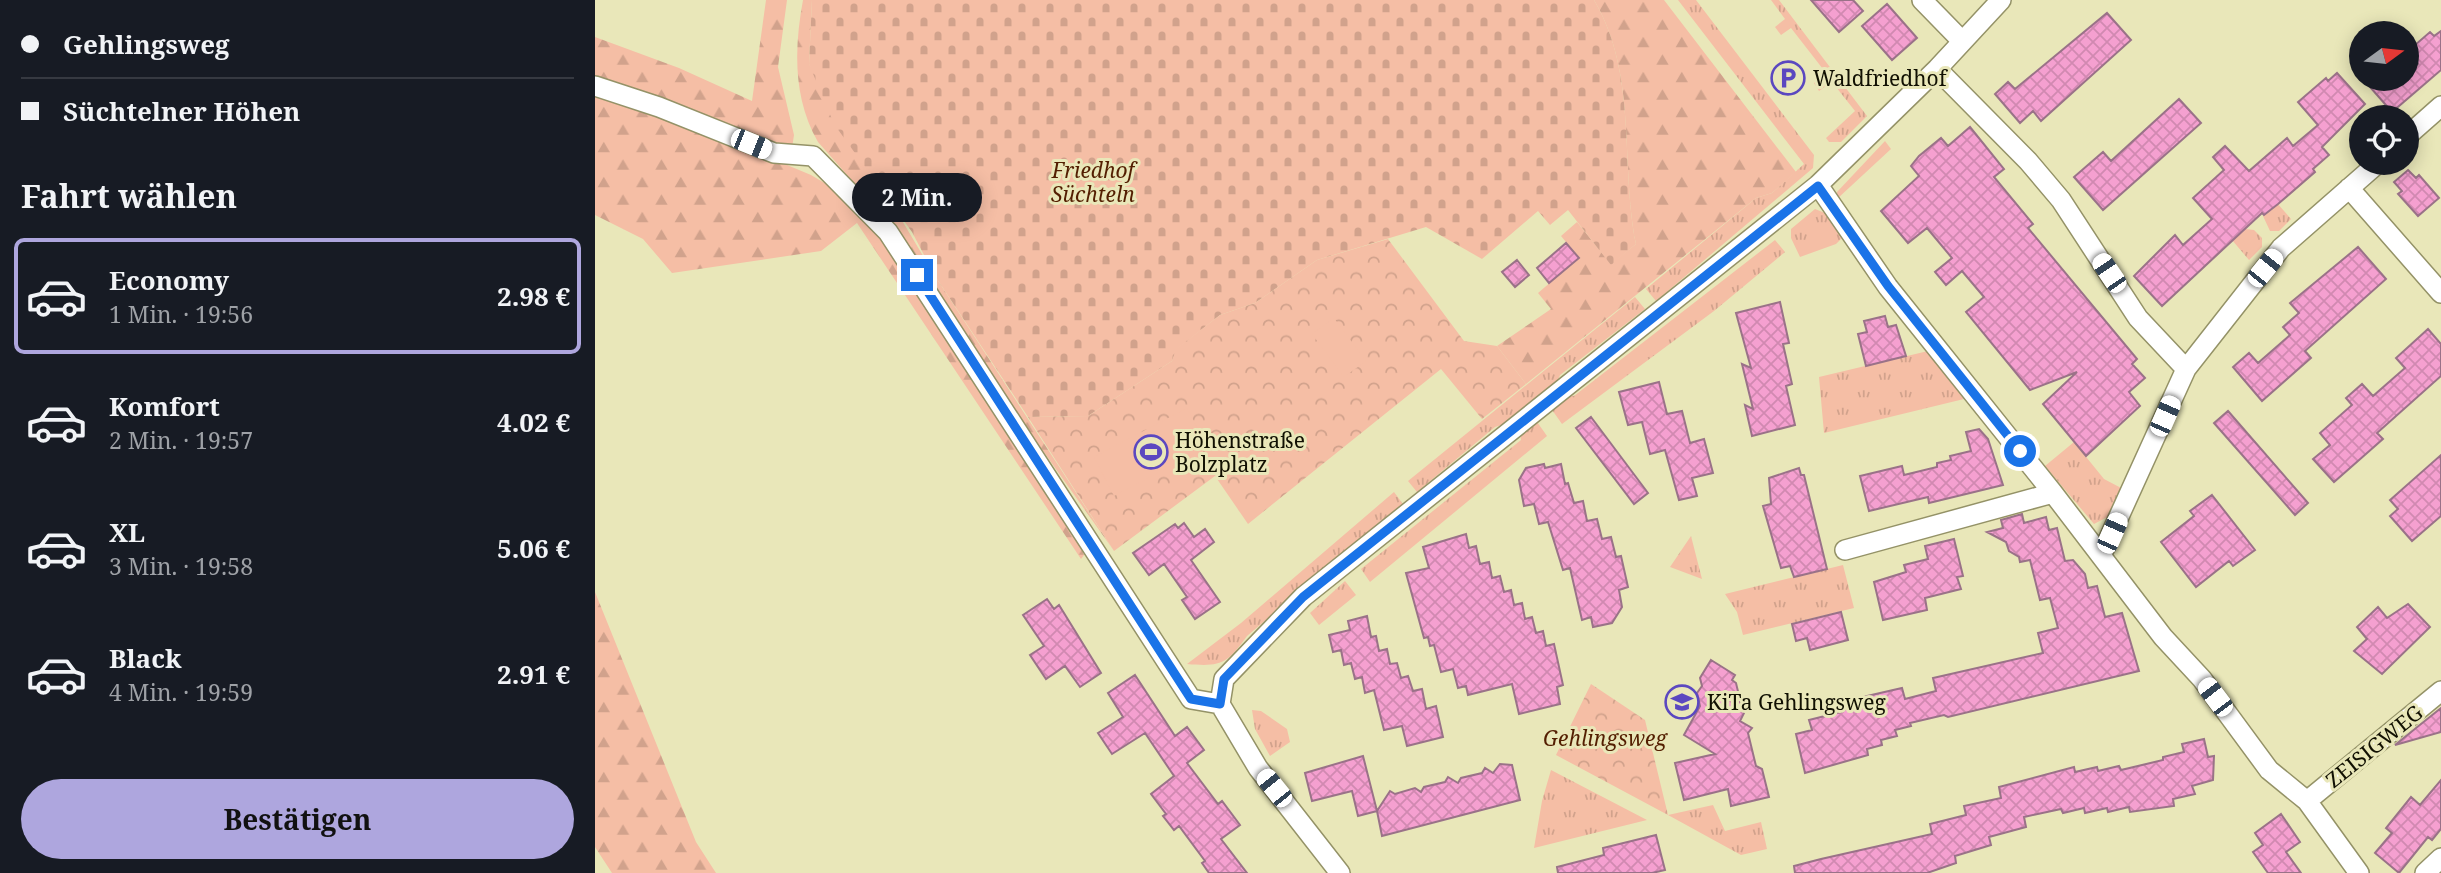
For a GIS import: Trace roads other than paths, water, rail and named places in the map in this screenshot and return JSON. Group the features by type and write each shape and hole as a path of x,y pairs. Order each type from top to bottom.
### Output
{"street":[{"path":"1922,0 1962,41"},
{"path":"1340,873 1258,768 1220,704 1224,679 1303,597 1818,186 1937,69 2001,0"},
{"path":"1937,69 2028,161 2061,200 2138,318 2186,369"},
{"path":"595,86 659,107 774,153 813,156 888,232 1191,699 1220,704"},
{"path":"2419,125 2441,106"},
{"path":"2101,556 2186,369 2281,248 2365,175"},
{"path":"1818,186 1888,286 2053,493 2163,637 2202,679 2269,769 2307,801 2359,873"},
{"path":"2350,188 2441,293"},
{"path":"1845,550 2053,493"},
{"name":"ZEISIGWEG","path":"2307,801 2441,691"},
{"path":"2425,873 2441,858"}],"place":[{"name":"Waldfriedhof","path":"1788,78"},
{"name":"Höhenstraße Bolzplatz","path":"1151,452"},
{"name":"KiTa Gehlingsweg","path":"1682,702"}],"park label":[{"name":"Friedhof Süchteln","path":"1093,182"},
{"name":"Gehlingsweg","path":"1605,738"}]}
